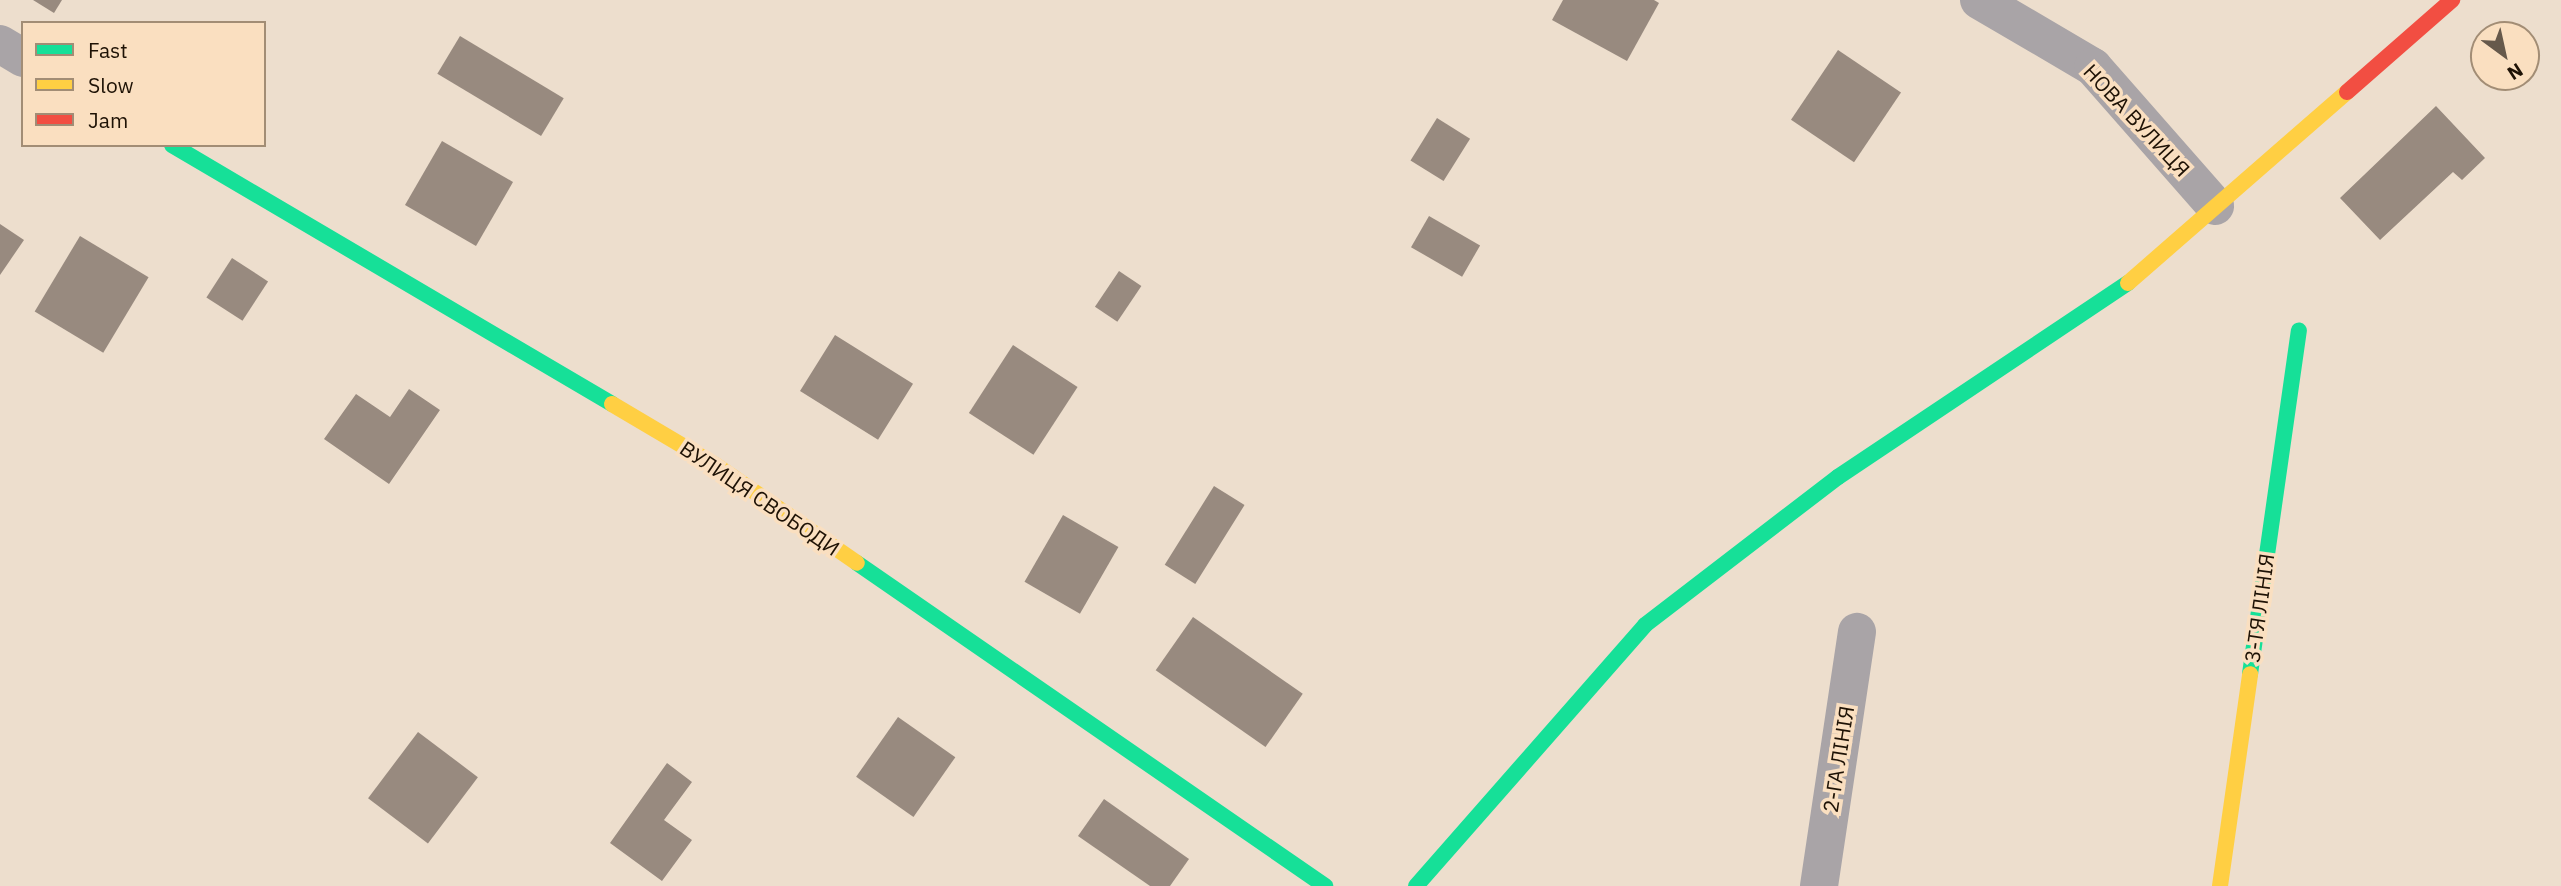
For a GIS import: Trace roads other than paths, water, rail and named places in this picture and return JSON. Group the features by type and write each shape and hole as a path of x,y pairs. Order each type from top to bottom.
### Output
{"street":[{"name":"НОВА ВУЛИЦЯ","path":"1979,0 2093,67 2215,206"},
{"path":"1416,886 1645,625 1838,477 2118,292 2452,0"},
{"path":"0,44 21,57"},
{"name":"ВУЛИЦЯ СВОБОДИ","path":"175,147 717,466 1325,886"},
{"name":"3-ТЯ ЛІНІЯ","path":"2220,886 2299,330"},
{"name":"2-ГА ЛІНІЯ","path":"1819,886 1857,632"}]}
